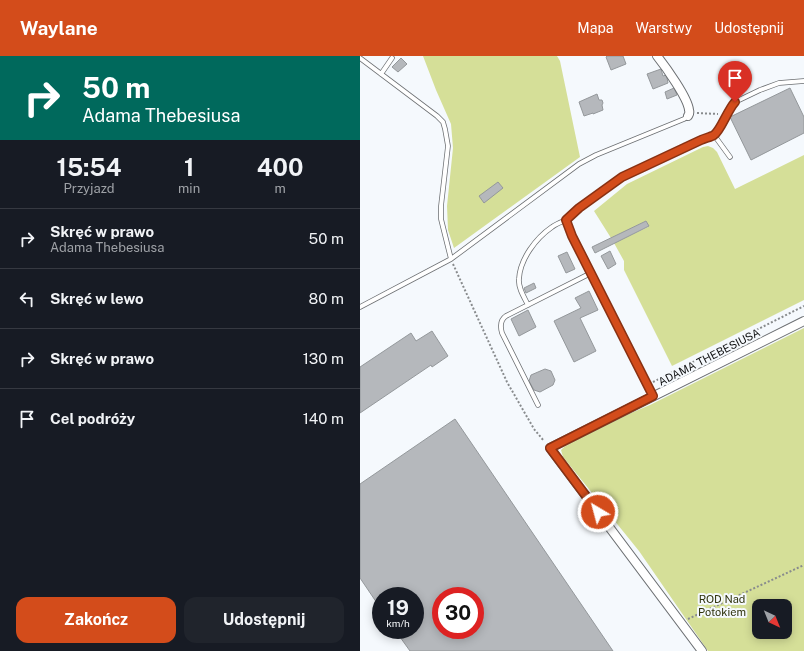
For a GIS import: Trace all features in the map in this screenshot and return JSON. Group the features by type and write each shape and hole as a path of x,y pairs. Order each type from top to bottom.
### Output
{"street":[{"path":"657,56 667,68 680,89 689,114"},
{"name":"ADAMA THEBESIUSA","path":"550,448 804,321"},
{"path":"550,448 702,651"}],"lane":[{"path":"360,58 432,111 446,129 448,136 448,152 441,206 441,219 451,259"},
{"path":"381,74 392,58"},
{"path":"528,305 520,288 519,280 522,268 530,251 553,225 566,220 579,208 622,177 714,135 720,127 726,113 735,102 779,83 804,81"},
{"path":"360,307 451,259 579,164 596,154 689,114"},
{"path":"714,135 730,157"},
{"path":"566,220 572,236 653,396"},
{"path":"538,405 502,332 501,328 503,319 591,273"}],"path":[{"path":"689,114 726,113"},
{"path":"451,259 507,382 534,429 550,448"},
{"path":"648,384 804,306"},
{"path":"682,623 692,617 804,566"}],"green space":[{"path":"423,56 557,56 560,61 580,157 454,248 448,230 447,206 453,148 451,124"},
{"path":"708,146 717,152 735,189 804,155 804,300 672,366 624,270 624,261 614,243 648,227 646,221 611,238 594,211 627,184 703,147"},
{"name":"ROD Nad Potokiem","path":"804,328 804,651 708,651 639,551 563,457 561,450 564,447 600,426 650,405"}],"building":[{"path":"623,56 626,64 611,70 606,57"},
{"path":"401,58 407,64 398,72 392,67"},
{"path":"661,69 663,76 666,75 668,83 653,89 647,74"},
{"path":"674,88 677,95 667,99 665,92"},
{"path":"790,88 804,117 804,133 751,160 730,117"},
{"path":"597,94 599,100 602,100 603,110 584,116 579,102"},
{"path":"498,182 503,188 484,203 479,196"},
{"path":"646,221 649,226 595,253 592,247"},
{"path":"610,251 616,264 608,269 601,256"},
{"path":"567,252 575,269 566,273 558,256"},
{"path":"534,283 536,288 526,293 524,288"},
{"path":"589,291 598,310 580,318 596,351 574,362 554,321 581,308 575,298"},
{"path":"528,310 536,327 519,336 511,319"},
{"path":"432,331 448,356 432,367 431,365 360,413 360,367 411,333 416,341"},
{"path":"545,369 551,371 555,380 553,385 540,392 534,390 529,381 531,375"},
{"path":"455,419 613,651 410,651 401,639 424,639 424,587 372,587 372,596 360,578 360,484"}],"route":[{"path":"598,512 550,448 653,396 572,236 566,220 579,208 622,177 714,135 720,127 726,113 735,102"}]}
